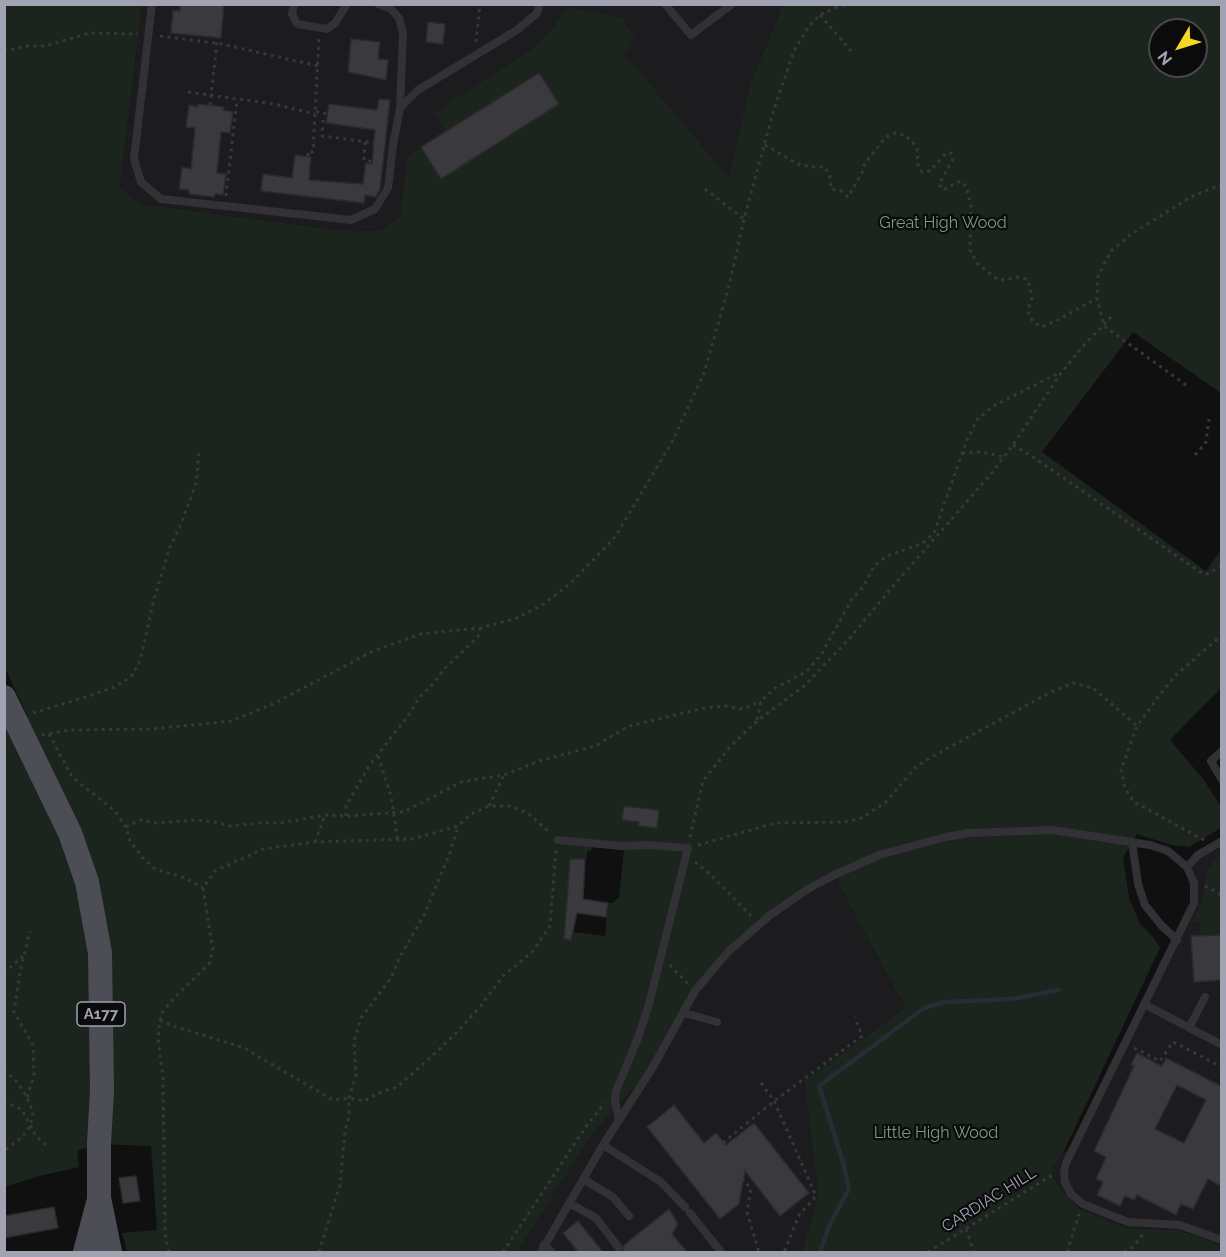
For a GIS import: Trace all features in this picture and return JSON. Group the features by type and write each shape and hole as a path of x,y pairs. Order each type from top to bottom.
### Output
{"main road":[{"name":"A177","path":"4,697 70,833 87,882 100,953 102,1090 99,1198 110,1252"},
{"name":"A177","path":"85,1252 99,1198"}],"lane":[{"path":"152,4 134,159 141,182 160,199 351,220 375,209 388,188 400,108 403,33 399,18 391,9 378,4"},
{"path":"294,4 292,14 297,24 327,29 335,23 348,4"},
{"path":"400,108 418,90 517,30 537,14 540,4"},
{"path":"668,5 691,35 732,4"},
{"path":"1221,752 1211,761 1221,780"},
{"path":"545,1250 569,1203 695,992 728,952 759,924 808,889 882,854 968,833 1053,830 1150,845 1168,852 1187,867 1194,883 1194,903 1066,1163 1065,1182 1071,1194 1083,1204 1128,1222 1180,1225 1221,1240"},
{"path":"558,840 622,846 648,845 687,852 638,1038 616,1091 615,1101 619,1120"},
{"path":"1132,842 1138,884 1145,905 1177,940"},
{"path":"1187,867 1198,855 1218,843"},
{"path":"1189,1028 1205,997"},
{"path":"1144,1004 1221,1045"},
{"path":"684,1013 717,1022"},
{"path":"603,1145 661,1182 688,1210 721,1252"},
{"path":"583,1179 613,1197 629,1216"},
{"path":"569,1203 596,1218 620,1248"}],"path":[{"path":"475,56 480,4"},
{"path":"37,736 70,730 151,729 231,721 273,704 373,651 421,634 480,628 515,619 544,604 573,581 615,537 672,442 704,373 729,286 744,219 775,106 794,51 809,26 820,15 852,4"},
{"path":"820,15 851,51"},
{"path":"210,105 220,16"},
{"path":"308,156 308,151 313,152 320,28"},
{"path":"4,51 45,45 90,33 149,34 216,44 318,66"},
{"path":"188,92 328,114"},
{"path":"225,206 237,100"},
{"path":"322,136 323,120"},
{"path":"765,145 798,164 825,167 830,177 831,189 848,197 865,163 885,137 895,133 904,135 912,141 917,149 918,165 922,172 930,171 945,154 951,153 953,159 939,184 943,190 960,181 966,186 971,205 970,250 977,263 1001,280 1026,279 1032,298 1028,310 1029,318 1042,327 1097,298"},
{"path":"314,136 393,145"},
{"path":"365,142 364,160 370,161 370,164"},
{"path":"1186,386 1104,326 1097,298 1098,276 1111,251 1130,235 1168,210 1221,184"},
{"path":"705,189 744,219"},
{"path":"687,852 703,781 730,747 757,721 804,686 825,666 1004,457 1061,373 1112,316"},
{"path":"126,827 141,820 155,823 197,820 230,826 280,823 325,815 394,813 412,808 461,782 504,775 539,761 595,746 629,726 704,708 725,706 743,709 761,701 775,688 806,672 821,655 852,599 863,587 874,566 887,556 923,543 934,533 962,453 977,420 993,406 1061,373"},
{"path":"1195,455 1206,442 1209,419"},
{"path":"1013,445 1203,574 1221,566"},
{"path":"962,453 982,452 1004,457"},
{"path":"28,715 98,693 131,677 140,661 154,599 170,547 182,524 196,483 199,453"},
{"path":"934,533 936,538"},
{"path":"346,816 346,806 369,766 419,698 445,668 478,638 480,628"},
{"path":"1218,843 1134,802 1125,788 1121,770 1137,726 1176,675 1221,635"},
{"path":"687,852 754,828 776,824 845,822 862,818 886,802 915,768 926,760 1049,693 1073,683 1093,688 1137,726"},
{"path":"757,721 761,701"},
{"path":"49,734 72,777 104,800 115,811 126,827 130,841 155,869 185,878 203,888"},
{"path":"378,756 385,773 398,841"},
{"path":"489,806 504,775"},
{"path":"160,1020 244,1048 333,1100 349,1098 364,1101 397,1087 456,1034 480,1008 503,976 533,951 550,926 558,840 528,813 510,806 489,806 471,814 458,826 412,839 315,842 263,849 215,871 203,888 213,951 209,964 162,1011 160,1020 158,1038 163,1077 165,1234 169,1252"},
{"path":"315,842 325,815"},
{"path":"319,1252 340,1185 345,1131 349,1116 349,1098 356,1075 354,1041 361,1018 391,978 401,955 424,915 450,853 458,826"},
{"path":"687,852 759,924"},
{"path":"1194,883 1221,895"},
{"path":"27,1097 34,1076 33,1046 14,1012 30,931"},
{"path":"4,973 24,956"},
{"path":"659,962 670,965 678,971 695,992"},
{"path":"723,1143 774,1101 862,1036 855,1017"},
{"path":"1124,1043 1160,1061 1173,1042 1221,1067"},
{"path":"4,1070 27,1097 33,1112 30,1127 22,1137 4,1151"},
{"path":"761,1083 774,1101 816,1196 799,1215 783,1252"},
{"path":"503,1252 597,1111 616,1091"},
{"path":"4,1101 22,1110 30,1127 48,1147"},
{"name":"CARDIAC HILL","path":"928,1252 1052,1174 1064,1172"},
{"path":"742,1178 750,1189 747,1212 759,1252"},
{"path":"1066,1252 1083,1204"},
{"path":"1124,1252 1133,1247 1152,1222"},
{"path":"966,1229 974,1252"}],"shaded area":[{"path":"142,5 783,5 750,84 730,179 401,215 379,231 337,230 142,204 120,188"},
{"path":"1221,841 1221,1246 1178,1230 1126,1228 1080,1209 1059,1187 1052,1174 1052,1166 1063,1153 1077,1143 1194,903 1194,883 1187,867"},
{"path":"834,875 905,1008 804,1081 818,1194 802,1252 517,1252 594,1132 653,1067 695,991 743,937"}],"green space":[{"path":"4,5 142,5 120,188 142,204 337,230 379,231 401,215 407,157 446,132 434,113 529,51 551,30 569,7 623,18 635,40 624,54 729,178 750,84 783,5 1221,5 1221,393 1133,332 1042,452 1206,571 1221,550 1221,688 1170,740 1204,780 1221,807 1221,828 1189,847 1171,845 1137,834 1123,858 1129,898 1140,924 1160,948 1063,1153 1053,1166 1052,1174 1059,1187 1080,1209 1126,1228 1178,1230 1221,1246 1221,1252 802,1252 818,1194 804,1081 905,1008 834,875 743,937 695,991 653,1067 594,1132 517,1252 127,1252 122,1233 157,1230 151,1146 98,1144 77,1151 79,1167 5,1187 4,723 27,715 4,666","holes":["592,847 624,850 619,897 613,903 608,903 605,936 564,931 570,859 587,859 587,851 591,851"]},
{"path":"1221,855 1221,935 1201,936 1200,922 1193,922 1203,899 1206,872"}],"building":[{"path":"180,4 224,4 221,38 171,33 173,10 180,11"},
{"path":"428,22 445,24 443,44 426,42"},
{"path":"351,39 380,42 378,59 388,60 386,80 348,72"},
{"path":"539,73 559,104 441,179 421,147"},
{"path":"379,99 390,100 380,189 376,197 365,195 364,203 261,191 263,174 292,178 295,155 311,157 309,180 363,184 366,163 372,164 375,130 326,123 329,104 377,110"},
{"path":"198,104 224,107 223,110 233,112 230,133 221,132 217,173 226,174 223,195 215,194 214,197 189,194 189,190 179,189 182,167 191,169 195,128 186,127 189,105 198,107"},
{"path":"624,806 659,810 657,828 638,826 639,822 622,820"},
{"path":"570,859 585,859 583,899 608,903 606,917 577,913 571,940 564,939"},
{"path":"1221,935 1221,980 1194,982 1191,936"},
{"path":"1137,1053 1162,1066 1166,1058 1221,1086 1221,1186 1208,1179 1193,1209 1181,1204 1176,1215 1137,1195 1134,1200 1125,1196 1120,1206 1097,1195 1103,1182 1096,1179 1106,1157 1094,1151 1134,1066 1131,1065","holes":["1177,1085 1206,1100 1184,1143 1155,1129"]},
{"path":"674,1105 704,1143 716,1133 726,1145 754,1123 809,1193 780,1216 745,1171 739,1204 720,1219 647,1127"},
{"path":"136,1176 140,1201 123,1203 119,1178"},
{"path":"54,1207 58,1228 4,1238 4,1216"},
{"path":"669,1209 678,1224 672,1234 687,1252 623,1252 624,1245"},
{"path":"578,1221 603,1252 578,1252 563,1233"}],"waterway":[{"path":"820,1252 830,1224 849,1189 819,1086 924,1008 945,1002 1012,999 1058,990"}],"park label":[{"name":"Great High Wood","path":"943,223"},
{"name":"Little High Wood","path":"936,1133"}]}
